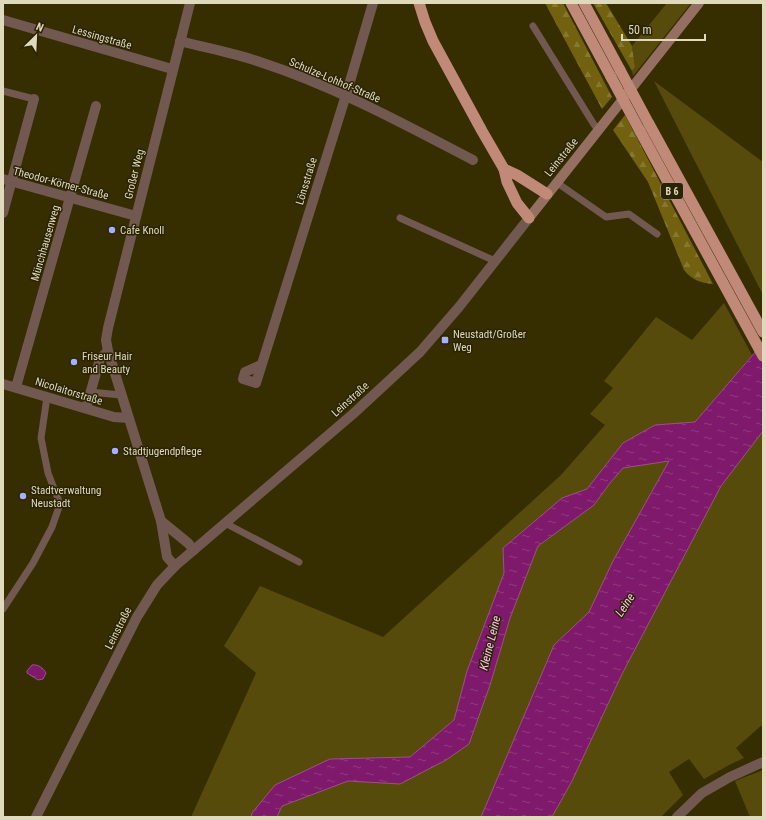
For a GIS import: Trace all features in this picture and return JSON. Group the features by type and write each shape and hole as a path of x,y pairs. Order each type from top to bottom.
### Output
{"highway":[{"path":"419,3 436,48 504,169 507,182 517,203 529,218"},
{"path":"423,3 425,22"},
{"name":"B 6","path":"570,3 763,356"},
{"name":"B 6","path":"584,3 763,332"},
{"path":"504,169 547,194"}],"main road":[{"name":"Leinstraße","path":"529,218 699,3"}],"street":[{"name":"Großer Weg","path":"175,566 167,556 161,521 121,395 106,340 172,69 190,3"},
{"name":"Lönsstraße","path":"261,365 346,95 373,3"},
{"name":"Lessingstraße","path":"3,20 172,69"},
{"name":"Schulze-Lohhof-Straße","path":"180,41 258,61 346,95 473,160"},
{"path":"3,213 7,180 34,99"},
{"name":"Münchhausenweg","path":"16,387 96,106"},
{"name":"Theodor-Körner-Straße","path":"7,180 136,216"},
{"name":"Leinstraße","path":"36,817 137,617 157,585 175,566 353,414 420,352 460,307 529,218"},
{"path":"86,408 100,359 108,351"},
{"name":"Nicolaitorstraße","path":"3,384 114,417 128,418"},
{"path":"161,521 188,543 194,550"},
{"path":"677,817 702,793 730,777 763,762"}],"lane":[{"path":"533,26 592,123 598,130"},
{"path":"3,91 34,99"},
{"path":"556,182 606,217 629,214 656,234"},
{"path":"400,218 495,261"},
{"path":"90,392 121,395"},
{"path":"3,609 33,563 52,527 60,504 48,473 41,438 46,397"},
{"path":"225,524 299,562"}],"shaded area":[{"path":"667,3 691,3 633,76 632,71 635,67 632,46"},
{"path":"654,81 763,162 763,295"},
{"path":"724,303 752,355 695,422 655,425 623,443 587,489 562,498 503,548 504,573 467,671 454,720 410,757 329,759 252,813 251,817 191,817 256,673 224,646 260,586 383,637 561,475 605,425 590,414 613,388 604,381 656,317 692,340"},
{"path":"763,431 763,724 736,748 744,758 704,779 689,759 669,772 683,795 661,817 552,817 572,781 622,674 721,486"},
{"path":"669,461 613,561 589,612 554,645 481,817 277,817 282,806 348,781 400,784 469,744 490,685 510,618 538,546 594,505 623,468"},
{"path":"763,770 763,817 750,817 735,781"}],"green space":[{"path":"545,3 563,3 612,97 602,109"},
{"path":"593,3 606,3 632,46 635,67 632,71"},
{"path":"625,115 713,284 697,280 684,270 648,182 613,130"}],"water":[{"path":"763,343 763,431 721,486 622,674 572,781 552,817 481,817 554,645 589,612 613,561 669,461 623,468 594,505 538,546 510,618 490,685 469,744 446,760 400,784 348,781 282,806 277,817 251,817 252,813 275,785 330,759 410,757 454,720 467,671 504,573 503,548 562,498 587,489 623,443 655,425 695,422"},
{"path":"32,665 38,666 45,671 46,673 43,679 38,680 27,673"}],"place":[{"name":"Cafe Knoll","path":"112,230"},
{"name":"Neustadt/Großer Weg","path":"445,340"},
{"name":"Friseur Hair and Beauty","path":"74,362"},
{"name":"Stadtjugendpflege","path":"115,451"},
{"name":"Stadtverwaltung Neustadt","path":"23,496"}],"water label":[{"name":"Leine","path":"625,605"},
{"name":"Kleine Leine","path":"490,643"}]}
